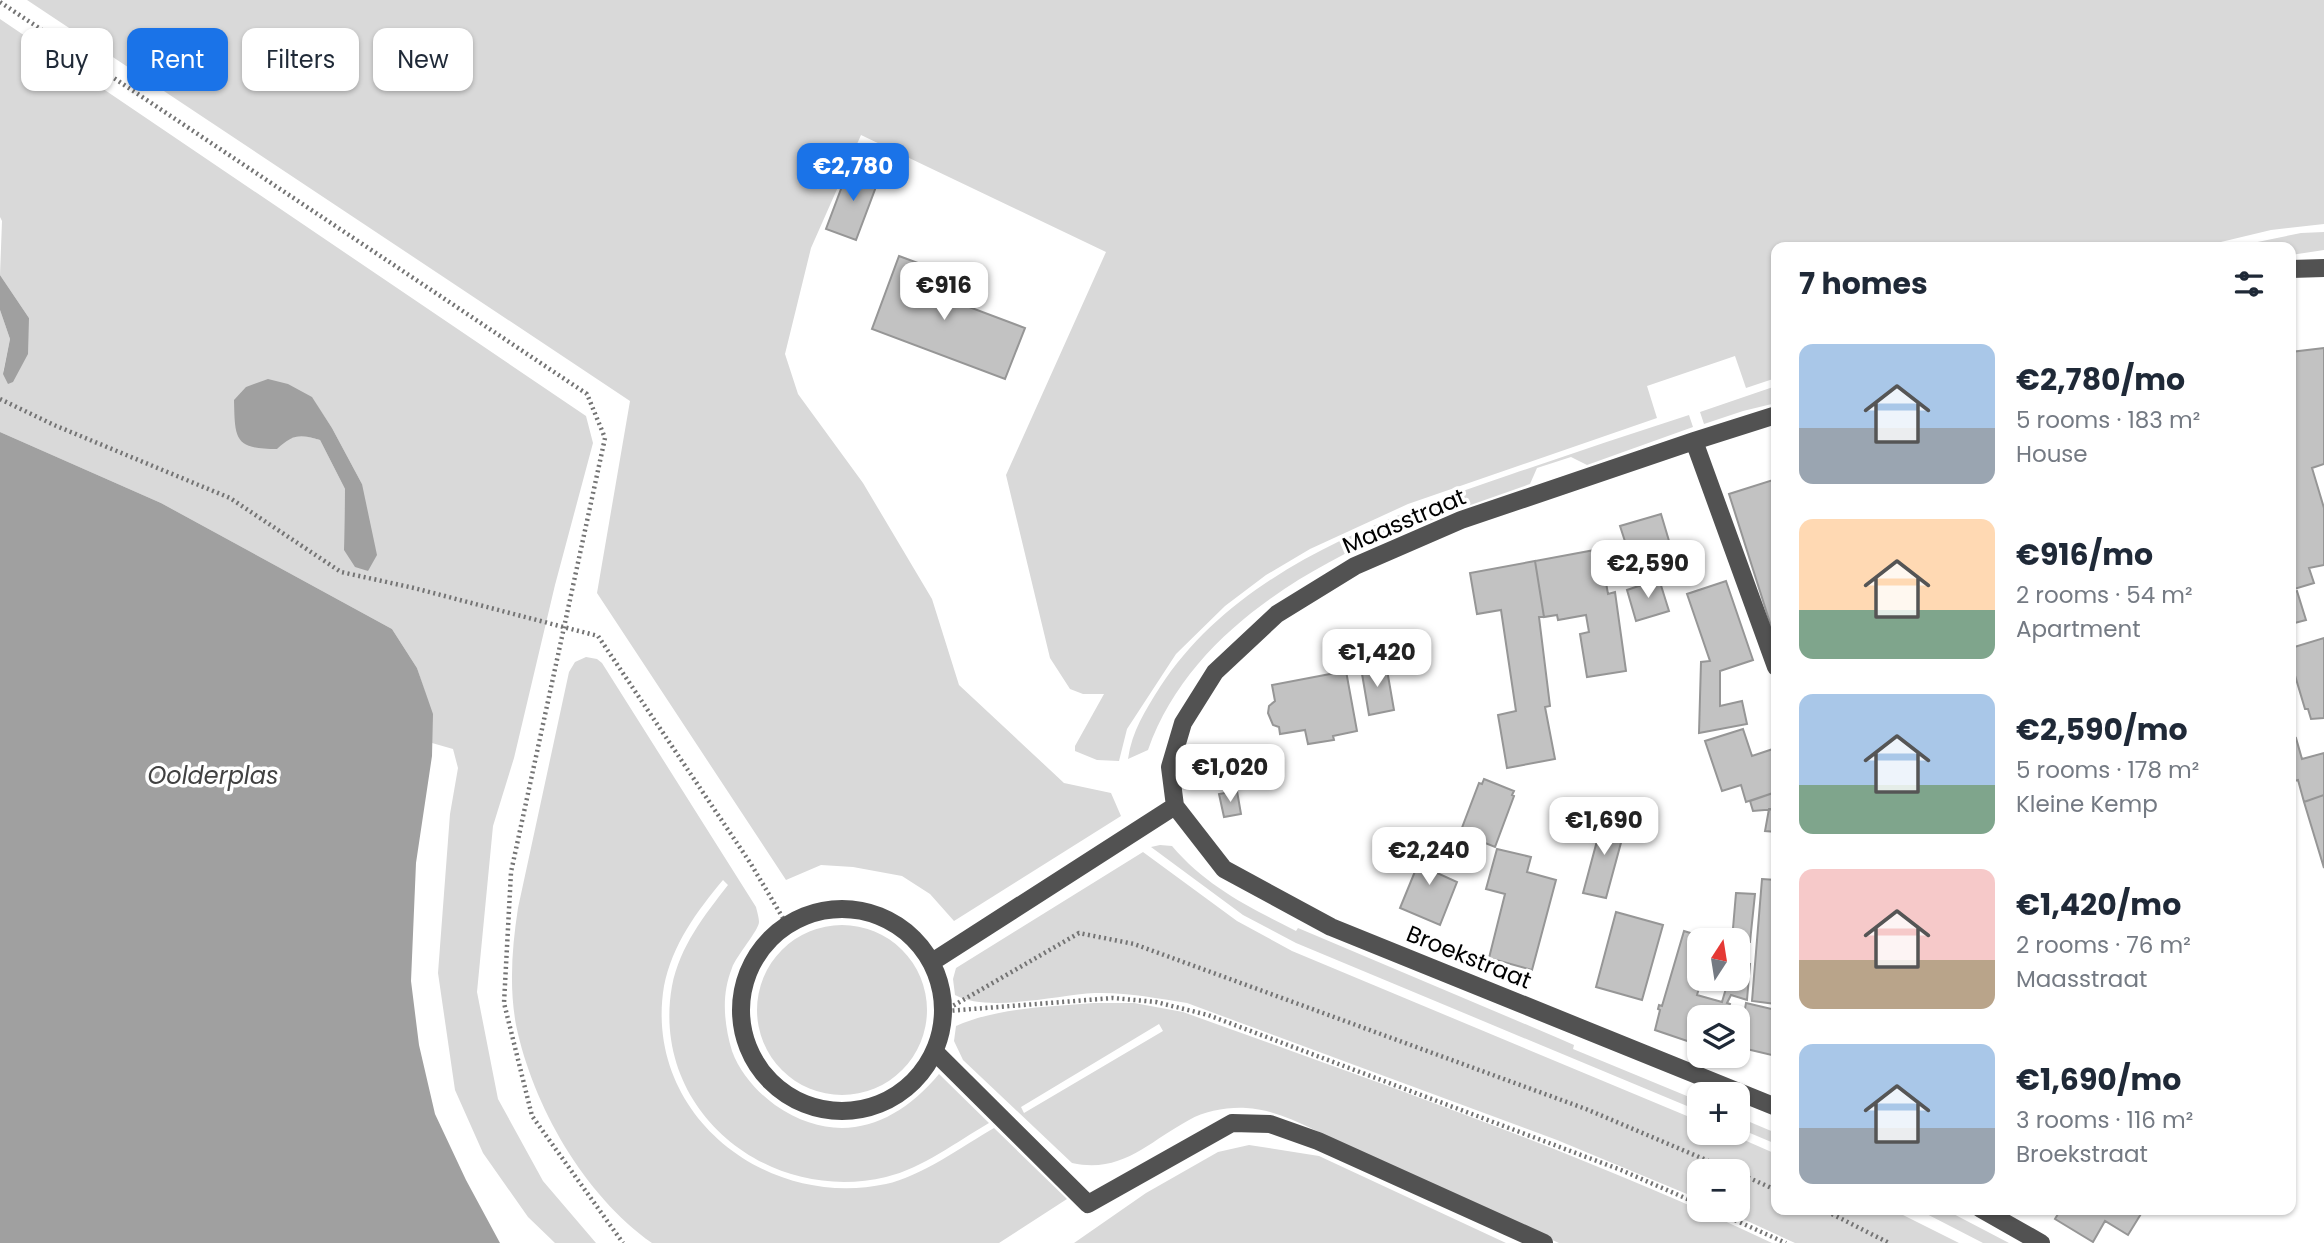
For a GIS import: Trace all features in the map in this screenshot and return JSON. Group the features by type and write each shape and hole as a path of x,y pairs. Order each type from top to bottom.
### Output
{"street":[{"path":"2296,269 2324,268"},
{"name":"Maasstraat","path":"1175,806 1170,766 1183,723 1215,672 1277,614 1355,566 1461,520 1771,417"},
{"path":"1694,441 1771,653"},
{"path":"932,962 1175,806"},
{"name":"Broekstraat","path":"1175,806 1224,869 1331,927 1771,1105"},
{"path":"851,909 883,917 911,936 932,962 941,986 944,1011 942,1032 935,1052 916,1080 888,1101 856,1111 822,1110 789,1098 764,1075 746,1046 740,1012 745,978 761,948 787,925 817,911 851,909"},
{"path":"935,1052 1088,1204 1232,1123 1270,1124 1318,1141 1544,1243"},
{"path":"1992,1215 2041,1243"}],"path":[{"path":"0,2 587,394 605,438 511,872 504,1003 532,1116 623,1243"},
{"path":"0,399 54,425 230,498 341,572 414,587 598,636 751,864 787,925"},
{"path":"944,1011 1079,933 1134,944 1574,1104 1704,1159"},
{"path":"944,1011 1112,998 1156,1002 1208,1015 1621,1170 1687,1199"},
{"path":"1750,1178 1771,1188"},
{"path":"1834,1215 1889,1243"},
{"path":"1739,1222 1786,1243"}],"shaded area":[{"path":"27,0 2324,0 2324,224 2271,230 2221,242 1771,242 1771,380 1746,388 1735,356 1647,386 1657,418 1408,504 1310,549 1266,575 1225,606 1176,654 1127,729 1119,761 1097,760 1075,751 1075,746 1104,694 1083,694 1070,689 1050,658 1006,475 1106,252 861,135 811,248 785,354 798,394 863,483 932,599 959,685 1064,783 1111,793 1121,816 954,921 930,894 902,876 853,867 821,865 786,880 597,593 630,401 164,91 228,91 228,28 127,28 127,67 113,57 113,28 69,28"},
{"path":"0,19 21,33 21,91 106,91 586,416 593,443 555,585 514,758 493,826 477,992 498,1099 543,1181 596,1243 555,1243 528,1217 483,1153 455,1090 438,973 450,814 458,768 453,749 432,743 432,714 417,668 392,629 161,503 0,432 0,310 10,339 3,373 29,318 0,275","holes":["312,398 332,428 362,484 344,550 345,489 320,440 302,435 287,439"]},
{"path":"2324,232 2324,250 2296,254 2296,242 2257,242 2301,233"},
{"path":"1771,388 1771,404 1704,424 1700,412"},
{"path":"1689,415 1693,427 1587,465 1571,457 1537,468 1530,484 1423,524 1391,532 1316,569 1246,617 1215,645 1188,677 1165,711 1148,750 1128,759 1144,713 1192,645 1230,610 1272,579 1317,552 1414,509"},
{"path":"586,657 602,663 756,907 758,926 732,968 725,999 727,1030 732,1051 750,1081 775,1105 798,1118 842,1128 863,1126 903,1108 922,1093 939,1074 989,1123 926,1161 900,1173 842,1182 800,1176 761,1162 726,1138 699,1108 680,1072 670,1031 672,986 676,971 694,932 728,885 723,880 679,943 664,986 663,1032 673,1074 693,1111 722,1142 757,1166 797,1182 841,1188 886,1184 913,1175 994,1128 1067,1199 999,1243 652,1243 604,1200 565,1146 535,1086 516,1025 512,981 518,908 569,672 575,662"},
{"path":"1172,846 1214,885 1296,931 1298,928 1574,1045 1573,1049 1687,1096 1687,1106 1296,943 1243,915 1151,847"},
{"path":"1143,852 1237,921 1292,951 1687,1116 1687,1145 1750,1145 1750,1143 1771,1152 1771,1215 1903,1215 1959,1243 1795,1243 1749,1222 1750,1159 1687,1159 1687,1194 1557,1140 1187,1003 1095,993 1023,1002 985,1003 955,995 953,979 956,968"},
{"path":"842,925 875,931 902,950 921,977 927,1010 921,1043 902,1070 875,1089 842,1095 809,1089 782,1070 763,1043 757,1010 763,977 782,950 809,931"},
{"path":"1134,1003 1183,1012 1407,1093 1628,1179 1687,1204 1687,1222 1726,1222 1772,1243 1559,1243 1356,1152 1302,1124 1273,1113 1246,1108 1231,1108 1195,1117 1120,1160 1090,1165 1072,1163 963,1060 954,1041 956,1026 1006,1011","holes":["1159,1024 1163,1031 1024,1113 1021,1107"]},
{"path":"1750,1122 1771,1131 1771,1142 1750,1133"},
{"path":"1249,1145 1319,1156 1506,1243 1074,1243 1146,1193 1218,1152"},
{"path":"1929,1215 1955,1215 2009,1243 1983,1243"}],"water":[{"path":"0,275 29,318 28,354 13,382 8,384 3,374 10,339 0,310"},
{"path":"268,379 288,384 312,397 362,484 377,555 368,571 355,567 344,550 345,489 320,440 297,437 277,449 252,447 240,439 235,424 234,400 246,387"},
{"name":"Oolderplas","path":"0,432 161,503 392,629 417,668 433,714 432,756 416,863 411,981 419,1045 435,1114 500,1243 0,1243"}],"building":[{"path":"850,165 880,176 856,240 826,229"},
{"path":"899,256 945,273 937,295 1025,328 1005,379 872,329"},
{"path":"2324,348 2324,464 2312,468 2324,508 2324,565 2309,568 2314,583 2296,588 2296,351"},
{"path":"1771,481 1771,626 1729,494"},
{"path":"1661,514 1675,561 1635,572 1620,526"},
{"path":"1600,549 1608,594 1615,592 1626,671 1587,677 1580,634 1589,632 1586,615 1558,620 1557,615 1544,617 1535,561"},
{"path":"1535,561 1544,617 1539,617 1550,706 1545,707 1555,759 1507,768 1498,715 1516,711 1501,610 1477,614 1470,573"},
{"path":"1659,579 1669,611 1636,621 1627,590"},
{"path":"1726,581 1753,660 1720,671 1720,706 1742,701 1747,724 1699,733 1701,662 1710,661 1687,594"},
{"path":"2296,591 2306,620 2296,623"},
{"path":"2324,638 2324,718 2311,719 2308,709 2305,709 2296,679 2296,646"},
{"path":"1386,664 1394,710 1369,715 1361,668"},
{"path":"1346,671 1357,731 1333,736 1334,740 1308,744 1305,730 1280,734 1279,727 1273,725 1268,713 1269,706 1275,701 1272,685"},
{"path":"1743,729 1752,756 1771,750 1771,794 1746,802 1741,785 1722,791 1705,741"},
{"path":"2296,738 2302,759 2324,753 2324,795 2304,802 2298,780"},
{"path":"1484,779 1514,791 1495,847 1460,833 1479,783 1482,784"},
{"path":"1237,791 1241,814 1224,817 1219,794"},
{"path":"1771,794 1771,809 1753,811 1750,801"},
{"path":"2324,795 2324,868 2304,802"},
{"path":"1769,809 1771,809 1771,832 1765,831"},
{"path":"1605,811 1621,816 1616,838 1622,839 1606,898 1583,893"},
{"path":"1427,842 1446,850 1437,873 1457,882 1440,925 1400,908"},
{"path":"1497,849 1531,857 1527,872 1556,880 1532,970 1489,958 1505,894 1486,889"},
{"path":"1762,879 1771,880 1771,1003 1752,1001"},
{"path":"1736,893 1755,894 1750,942 1750,928 1733,928"},
{"path":"1616,912 1663,925 1642,1000 1596,987"},
{"path":"1684,931 1687,932 1687,991 1698,991 1697,995 1722,1002 1725,991 1748,991 1747,1000 1731,995 1727,1003 1730,1005 1687,1005 1687,1041 1655,1030 1659,1005 1662,1006"},
{"path":"1746,1003 1771,1009 1771,1055 1750,1050 1750,1005"},
{"path":"2057,1215 2140,1215 2128,1235 2105,1221 2093,1242 2055,1219"}]}
